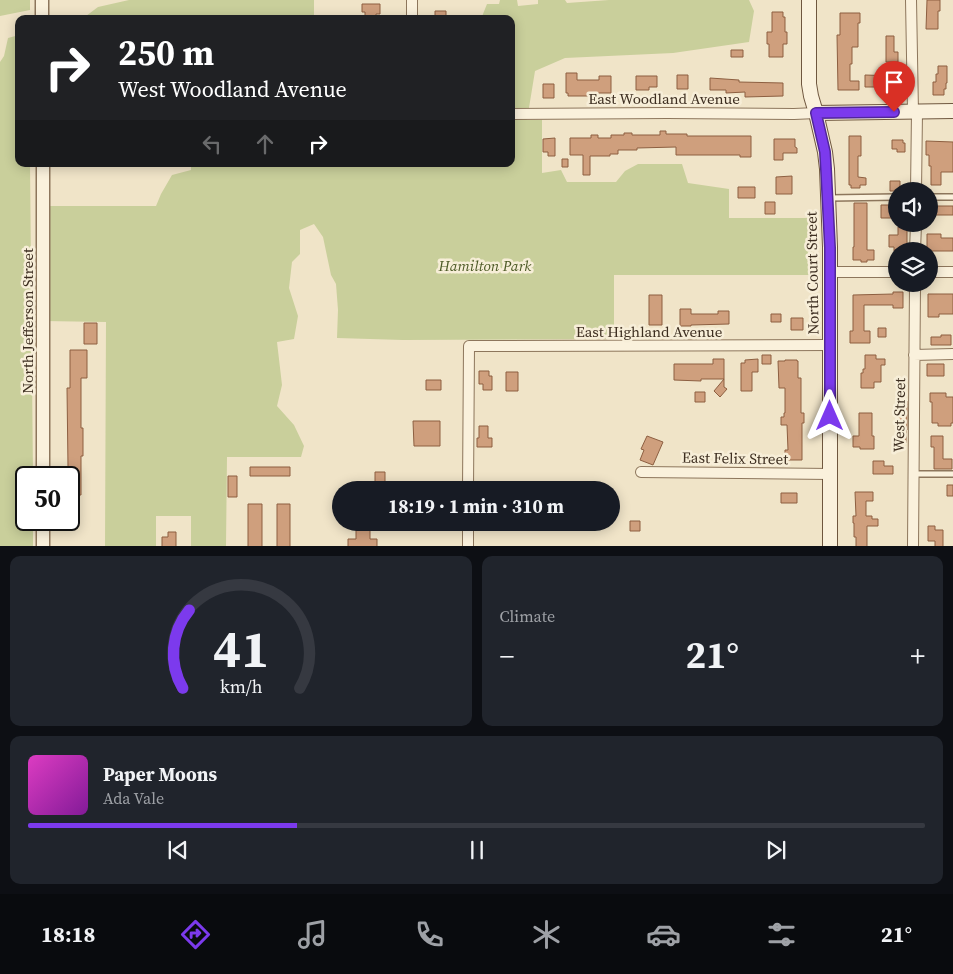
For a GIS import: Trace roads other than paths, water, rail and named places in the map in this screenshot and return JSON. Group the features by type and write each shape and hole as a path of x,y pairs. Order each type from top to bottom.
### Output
{"main road":[{"name":"North Court Street","path":"809,0 809,84 825,152 830,272 830,546"},
{"path":"816,113 953,111"}],"street":[{"path":"42,0 42,15"},
{"path":"412,0 412,15"},
{"path":"910,0 916,182"},
{"name":"East Woodland Avenue","path":"515,114 816,113"},
{"name":"North Jefferson Street","path":"43,167 43,466"},
{"path":"830,272 888,272"},
{"path":"938,272 953,272"},
{"name":"West Street","path":"913,546 915,292"},
{"name":"East Highland Avenue","path":"468,481 469,346 830,346"},
{"path":"914,355 953,354"},
{"name":"East Felix Street","path":"641,472 830,474"},
{"path":"43,531 43,546"},
{"path":"468,531 468,546"}],"lane":[{"path":"827,198 888,197"},
{"path":"938,197 953,198"},
{"path":"913,474 953,474"}],"park label":[{"name":"Hamilton Park","path":"485,265"}]}
